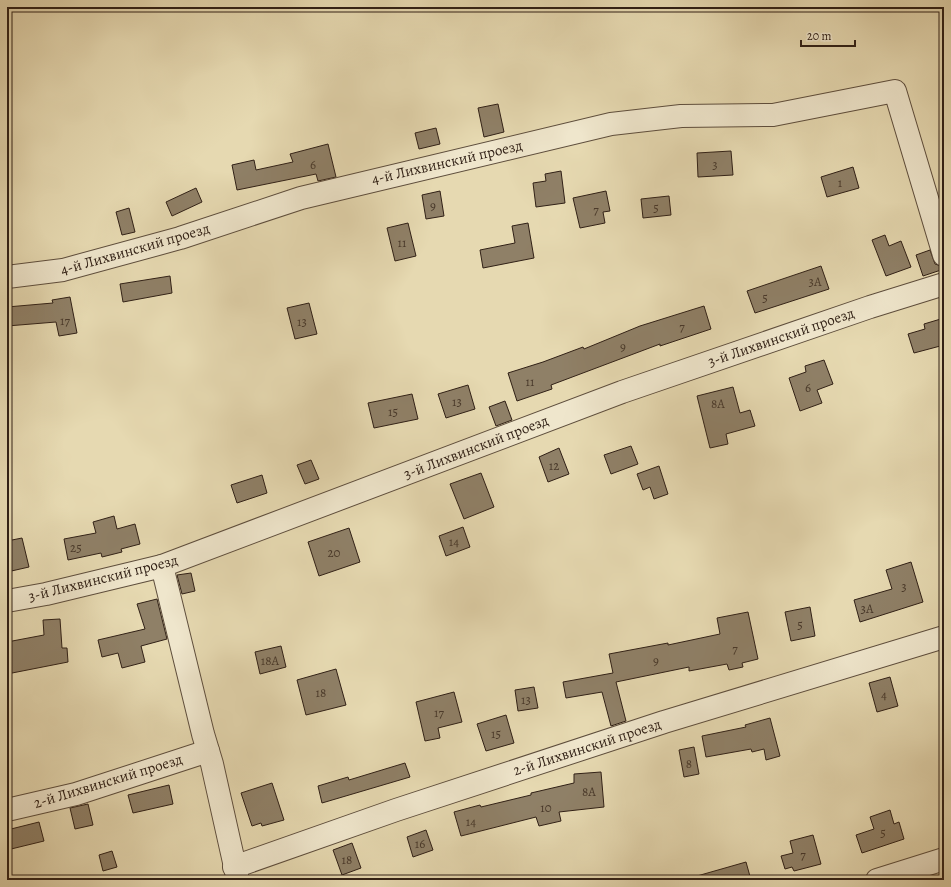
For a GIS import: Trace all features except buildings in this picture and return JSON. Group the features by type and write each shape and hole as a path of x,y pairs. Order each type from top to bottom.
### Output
{"street":[{"name":"4-й Лихвинский проезд","path":"7,277 63,270 180,238 301,198 610,124 681,116 773,115 895,91 944,255"},
{"name":"3-й Лихвинский проезд","path":"7,601 46,594 162,566 622,392 870,307 944,284"},
{"path":"162,566 208,751 236,874"},
{"name":"2-й Лихвинский проезд","path":"236,874 396,810 664,722 944,638"},
{"name":"2-й Лихвинский проезд","path":"7,810 76,794 208,751"},
{"path":"877,880 944,859"}]}
